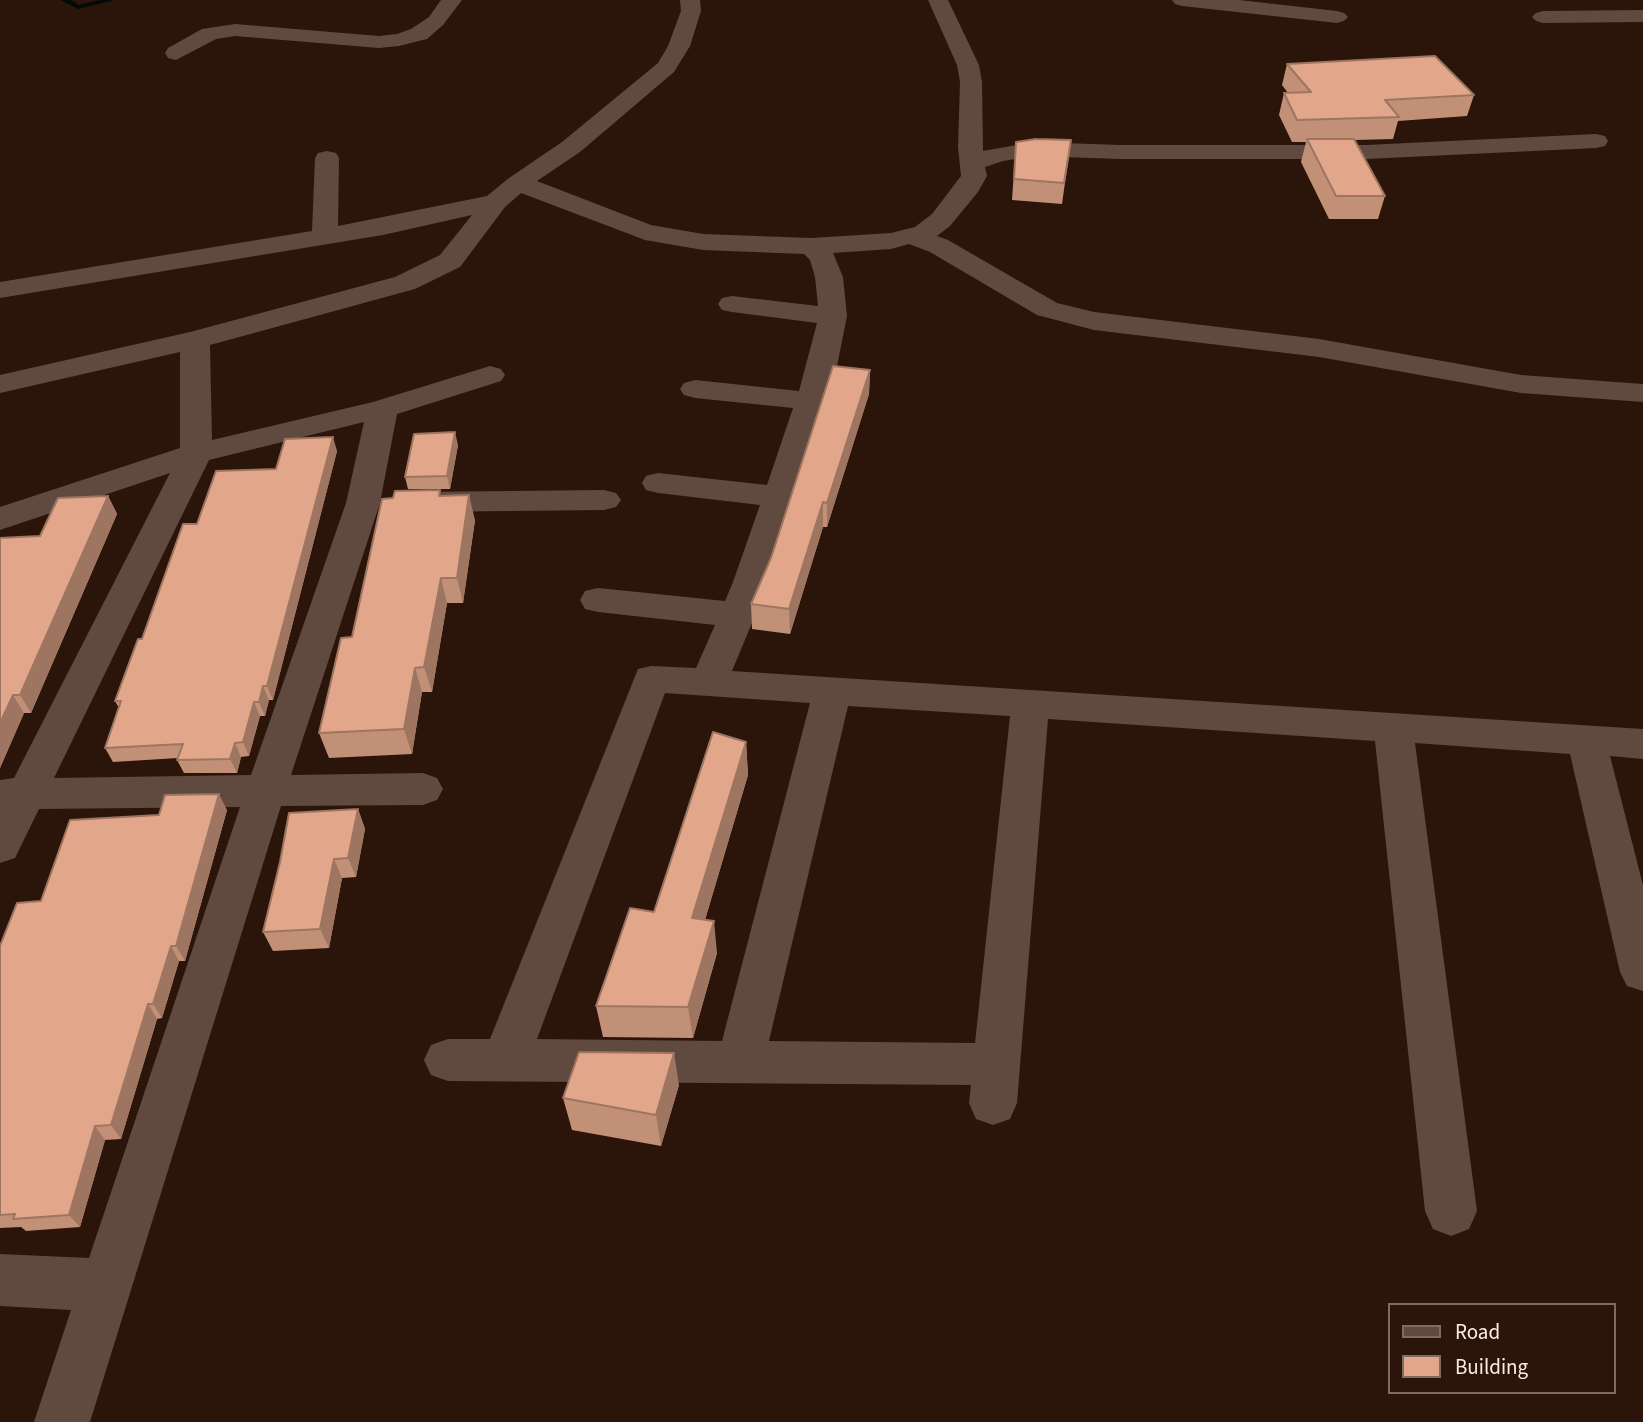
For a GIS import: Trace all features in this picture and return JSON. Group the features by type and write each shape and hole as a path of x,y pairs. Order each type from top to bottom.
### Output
{"street":[{"path":"176,53 210,34 235,30 379,42 399,40 419,34 436,21 452,0"},
{"path":"0,384 195,340 368,295 432,271 450,261 507,192 571,146 666,67 679,46 691,11 690,0"},
{"path":"0,290 410,222 507,192 666,237 703,243 811,246 891,241 918,235 935,227 969,187 974,176 970,148 971,82 968,65 938,0"},
{"path":"1182,0 1337,17"},
{"path":"1528,0 1563,38"},
{"path":"1543,17 1643,16"},
{"path":"974,163 998,154 1034,149 1120,152 1366,152 1596,141"},
{"path":"325,237 327,158"},
{"path":"918,235 919,239 939,246 1047,309 1094,321 1178,329 1318,348 1521,384 1643,393"},
{"path":"708,683 737,615 781,497 821,371 832,316 830,277 823,258 811,246"},
{"path":"732,304 832,316"},
{"path":"0,846 13,794 196,453 195,340"},
{"path":"0,519 196,453 382,409 490,374"},
{"path":"695,389 811,401"},
{"path":"62,1422 266,790 363,503 382,409"},
{"path":"658,482 781,497"},
{"path":"363,503 604,500"},
{"path":"598,600 737,615"},
{"path":"505,1061 651,679 1643,744"},
{"path":"740,1062 832,692"},
{"path":"449,1060 740,1062 994,1083 1030,704"},
{"path":"1393,728 1451,1211"},
{"path":"1586,740 1643,972"},
{"path":"13,794 423,789"},
{"path":"0,1280 108,1285"}],"building":[{"path":"1435,56 1474,95 1385,100 1399,117 1297,120 1284,93 1311,92 1287,64"},
{"path":"1036,139 1071,140 1064,183 1014,179 1016,142"},
{"path":"1307,139 1354,139 1385,196 1336,196"},
{"path":"833,366 870,370 827,503 823,502 789,609 751,604 771,558"},
{"path":"455,432 447,476 405,477 414,434"},
{"path":"333,437 267,686 263,686 259,702 254,702 243,742 235,743 230,759 177,760 183,744 105,748 121,701 115,701 138,639 142,639 183,524 197,524 216,471 276,469 285,439"},
{"path":"440,490 439,496 469,495 457,578 441,578 424,667 415,668 404,729 319,733 341,638 352,637 382,499 393,498 395,491"},
{"path":"108,496 20,695 13,695 0,723 0,538 40,536 58,498"},
{"path":"713,732 746,742 692,918 714,921 688,1007 596,1006 630,908 654,912"},
{"path":"219,794 176,946 171,946 153,1004 148,1004 111,1125 95,1126 69,1215 13,1219 15,1214 0,1215 0,946 17,903 41,901 70,820 159,815 165,795"},
{"path":"358,809 348,858 334,859 320,929 263,932 289,813"},
{"path":"579,1052 674,1053 656,1115 563,1098"}],"waterway":[{"path":"65,0 78,7 110,0"}]}
